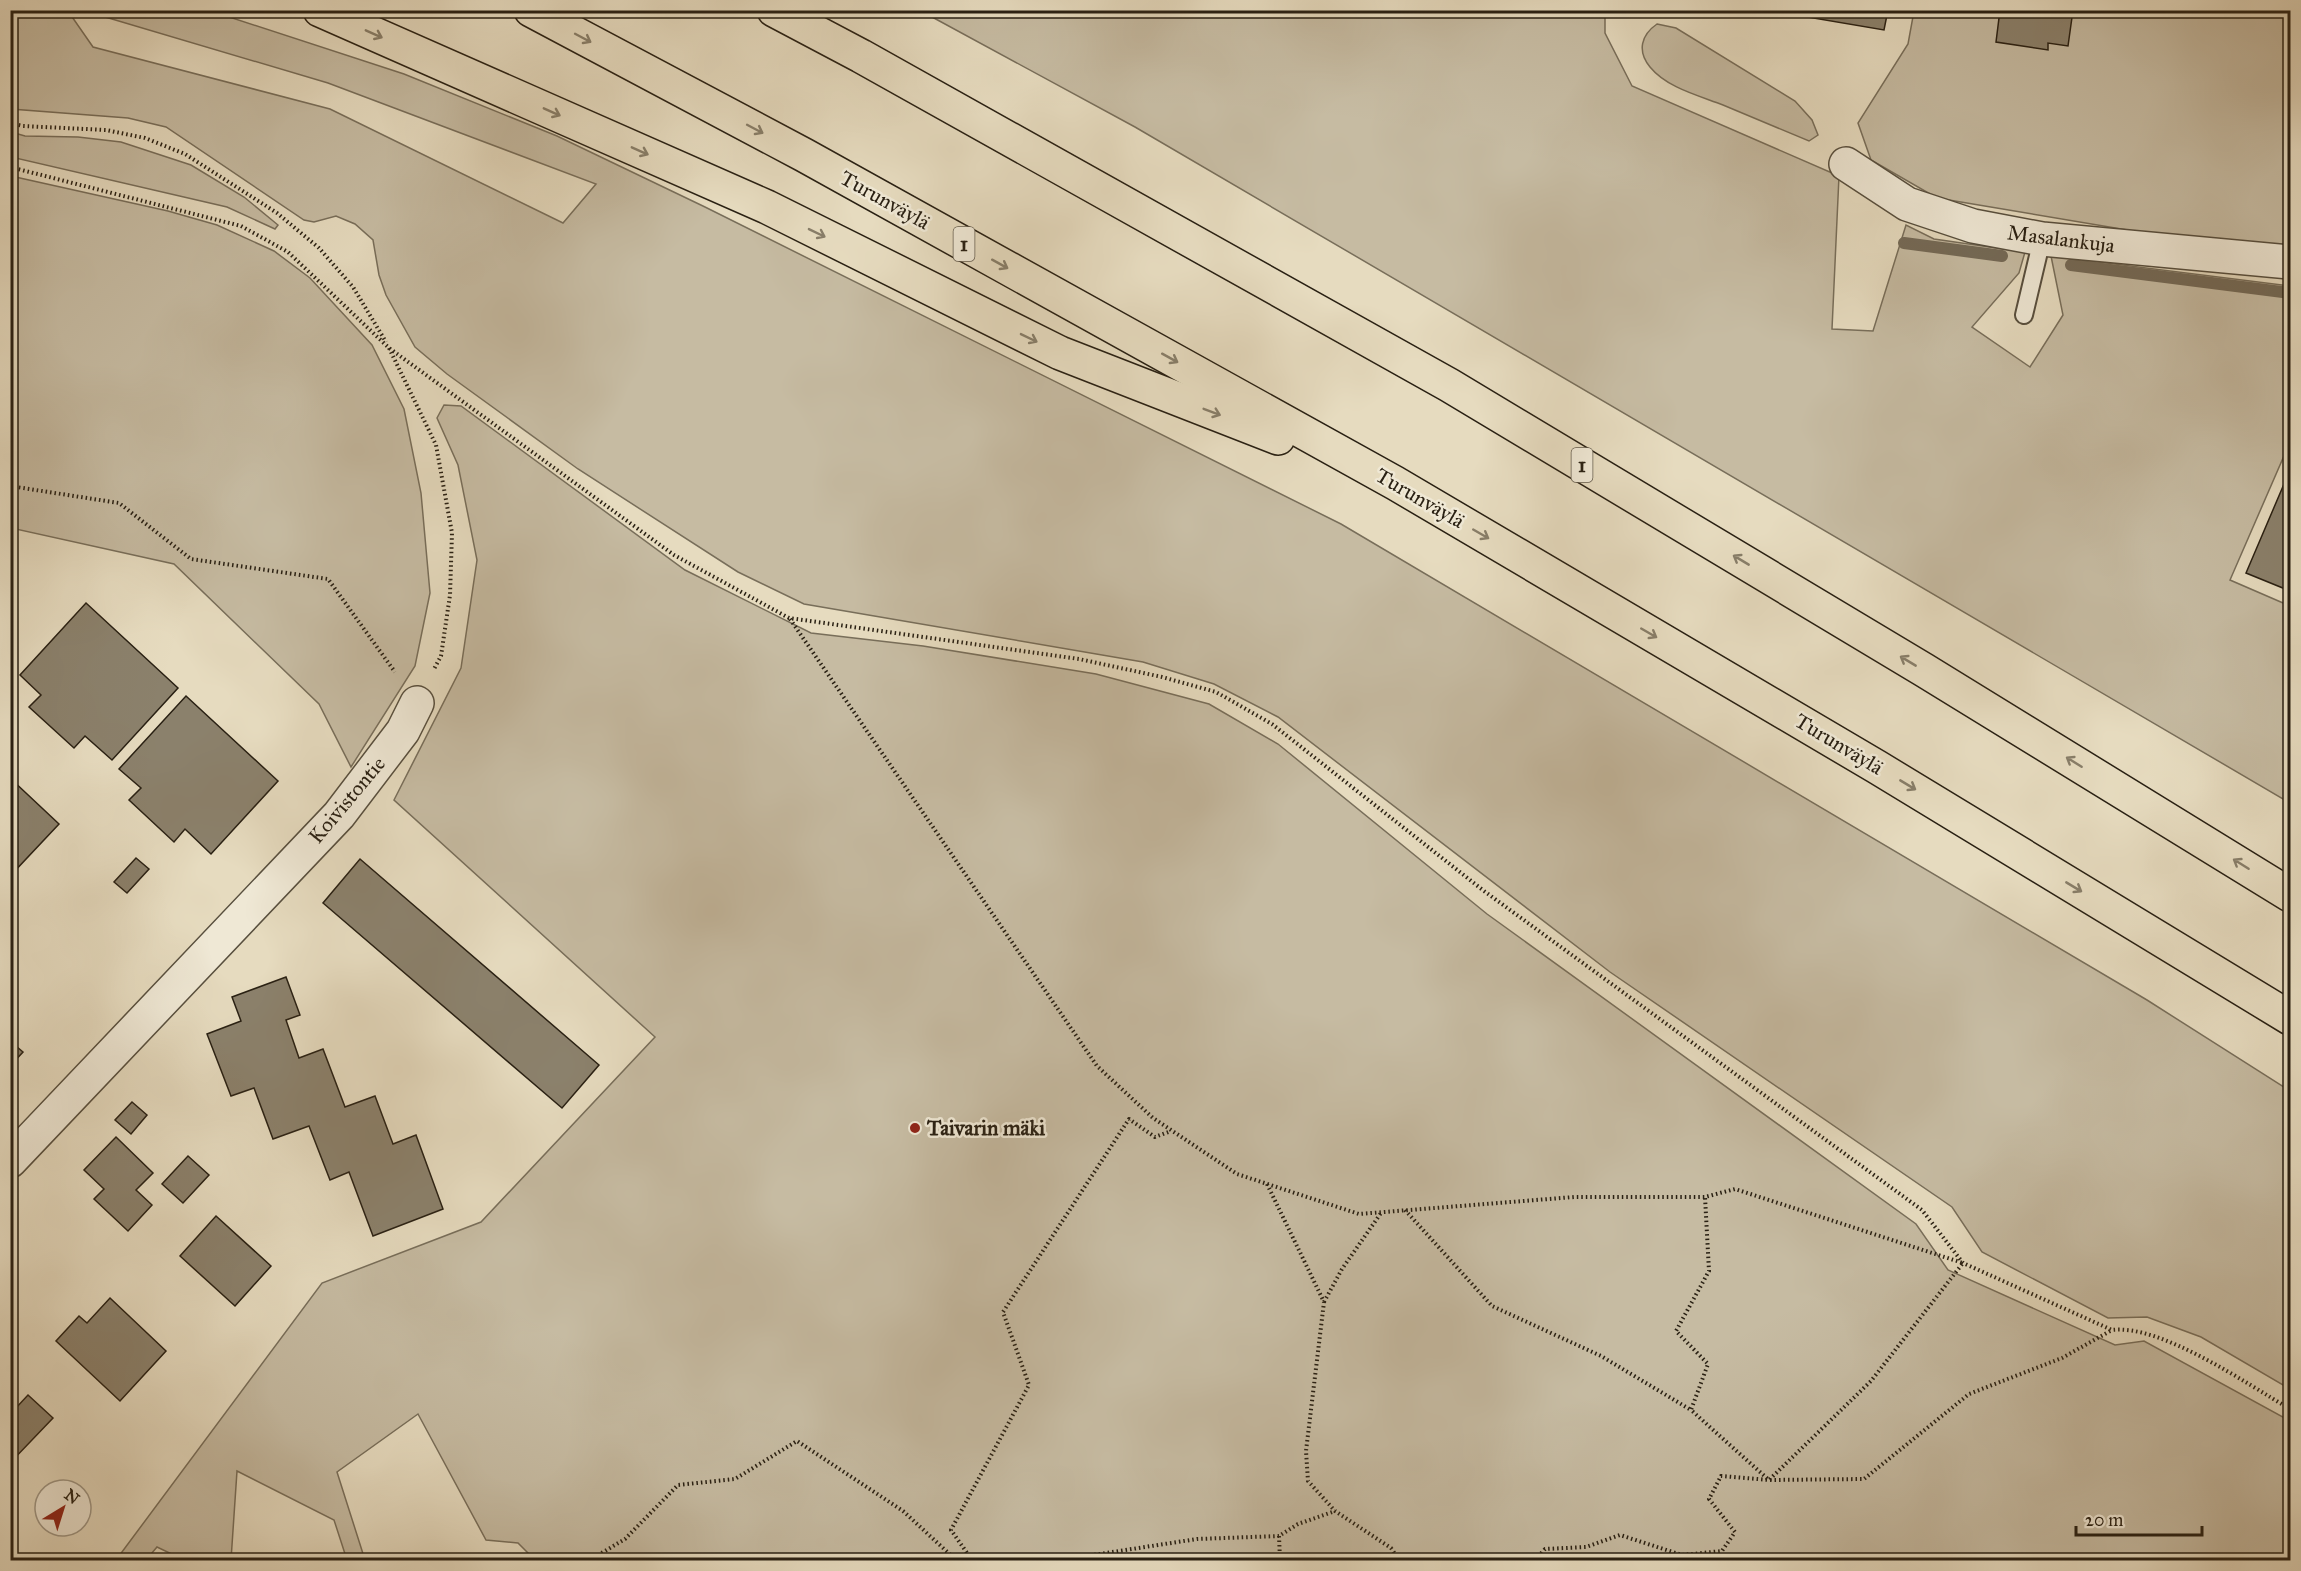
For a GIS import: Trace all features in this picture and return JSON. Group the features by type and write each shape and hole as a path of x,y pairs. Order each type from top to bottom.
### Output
{"highway":[{"path":"320,10 767,207 1060,353 1395,483"},
{"name":"Turunväylä","path":"531,10 804,155 1395,483 1867,760 2290,1018"},
{"name":"1","path":"774,10 861,56 1449,385 1924,670 2290,895"},
{"path":"806,10 861,56"}],"street":[{"name":"Masalankuja","path":"1846,164 1907,204 1973,226 2042,239 2290,262"},
{"name":"Koivistontie","path":"10,1161 339,815 403,731 417,703"}],"lane":[{"path":"2024,315 2042,239"}],"path":[{"path":"10,123 23,126 106,130 145,138 185,154 277,213 319,248 353,287 389,348 436,445 452,533 450,595 441,656 417,703 328,579 190,559 119,503 10,486"},
{"path":"10,167 240,226 288,252 389,348 674,555 789,618 1079,659 1162,677 1216,692 1272,724 1484,891 1922,1210 1963,1263"},
{"path":"789,618 1097,1066 1153,1118 1237,1174 1359,1214 1574,1197 1705,1197 1735,1189 1963,1263 2112,1330"},
{"path":"972,1560 951,1530 1029,1385 1003,1312 1129,1119 1155,1137 1172,1131"},
{"path":"1267,1184 1324,1302"},
{"path":"1691,1410 1708,1364 1676,1331 1709,1271 1705,1197"},
{"path":"1405,1210 1492,1306 1601,1356 1691,1410 1769,1480"},
{"path":"1381,1212 1342,1269 1324,1302 1306,1451 1308,1481 1335,1511 1391,1548 1399,1560"},
{"path":"1769,1480 1871,1381 1963,1263"},
{"path":"1535,1560 1545,1549 1586,1546 1620,1535 1682,1555 1722,1551 1735,1532 1709,1499 1721,1476 1769,1480 1864,1479 1969,1394 2062,1358 2112,1330 2128,1328 2180,1346 2290,1409"},
{"path":"590,1560 624,1539 678,1485 735,1479 797,1441 903,1511 956,1560"},
{"path":"1023,1560 1044,1555 1093,1555 1197,1539 1279,1536 1298,1524 1335,1511"},
{"path":"1279,1536 1280,1560"},
{"path":"1093,1555 1095,1560"}],"shaded area":[{"path":"11,10 68,11 93,47 330,109 563,223 596,184 328,83 85,11 211,11 404,74 557,136 705,207 1341,524 2147,1000 2290,1091 2290,1389 2201,1337 2147,1317 2108,1318 1982,1252 1952,1207 1610,972 1278,717 1214,684 1143,662 804,604 738,572 578,469 447,374 415,347 386,295 379,275 373,240 355,224 336,216 314,222 304,220 166,127 128,118 11,109"},
{"path":"921,11 1605,11 1605,33 1632,86 1839,176 1832,329 1873,331 1906,225 1934,239 2025,252 2019,273 1972,327 2030,367 2063,315 2051,256 2290,286 2290,442 2230,580 2290,606 2290,803 1135,127"},
{"path":"1914,11 2290,11 2290,247 2157,235 1937,198 1871,160 1858,123 1908,44"},
{"path":"1657,24 1676,28 1795,101 1812,120 1818,135 1809,141 1665,81 1650,67 1642,49 1647,33"},
{"path":"11,132 25,136 78,137 121,142 191,165 244,197 278,225 275,229 227,207 11,157"},
{"path":"11,176 168,211 217,225 274,251 310,278 372,345 404,409 421,493 430,593 415,666 351,767 319,704 174,564 11,528"},
{"path":"444,405 461,406 685,570 811,633 923,646 1096,674 1209,704 1278,744 1487,914 1916,1224 1948,1270 2115,1345 2144,1341 2290,1421 2290,1560 535,1560 518,1543 486,1540 418,1414 337,1472 365,1560 347,1560 334,1520 237,1471 231,1560 184,1560 157,1547 146,1560 116,1560 322,1283 481,1222 655,1037 394,800 461,668 477,560 458,465 437,418"}],"building":[{"path":"1766,10 1888,10 1884,30"},
{"path":"2000,10 2073,10 2068,46 2048,43 2048,50 1996,42"},
{"path":"2290,470 2290,591 2246,573"},
{"path":"86,603 178,688 112,760 85,736 74,748 29,707 41,695 20,675"},
{"path":"186,696 278,781 211,854 185,829 174,842 129,800 141,788 119,769"},
{"path":"10,778 59,824 10,876"},
{"path":"136,858 149,869 127,893 114,882"},
{"path":"360,859 599,1065 562,1108 323,903"},
{"path":"286,977 300,1015 286,1020 299,1058 323,1049 345,1107 375,1096 393,1144 416,1135 443,1209 373,1236 349,1172 330,1180 309,1126 273,1139 254,1088 231,1096 207,1034 241,1021 232,997"},
{"path":"10,1041 23,1052 10,1066"},
{"path":"132,1102 147,1115 131,1134 115,1120"},
{"path":"116,1137 153,1173 136,1190 152,1205 128,1231 94,1199 104,1189 84,1170"},
{"path":"188,1156 209,1175 183,1203 162,1184"},
{"path":"216,1216 271,1266 235,1306 180,1256"},
{"path":"110,1298 166,1351 120,1401 56,1341 79,1316 87,1323"},
{"path":"28,1395 53,1418 10,1463 10,1405 15,1409"}],"waterway":[{"path":"1904,243 2002,256"},
{"path":"2071,265 2290,293"}],"place":[{"name":"Taivarin mäki","path":"915,1128"}]}
